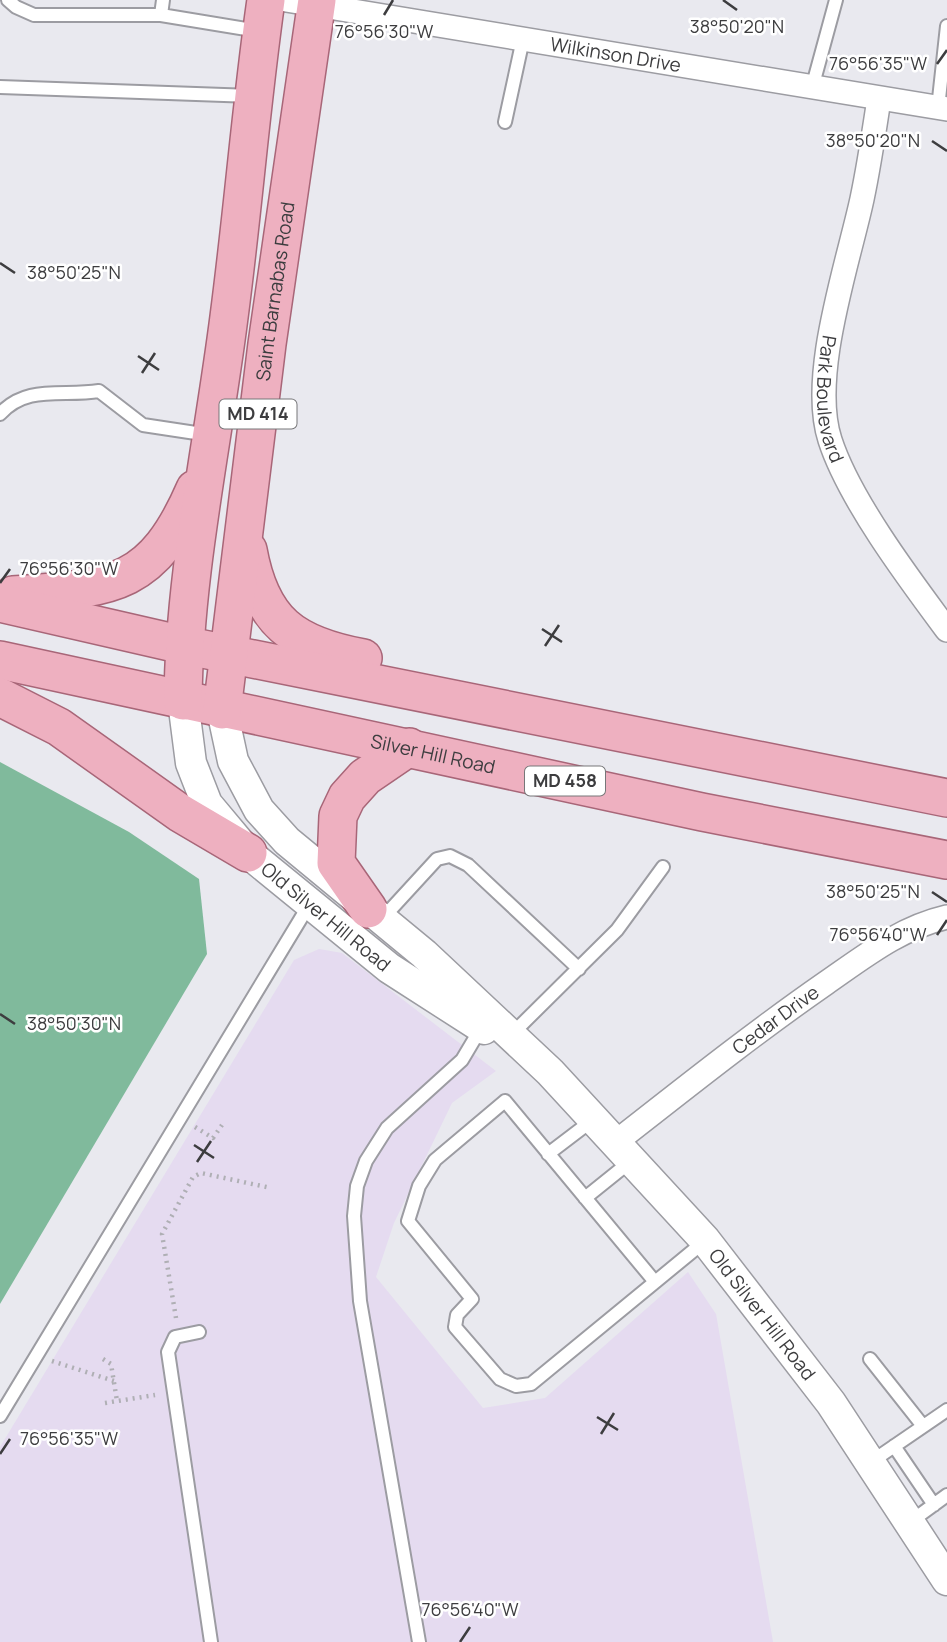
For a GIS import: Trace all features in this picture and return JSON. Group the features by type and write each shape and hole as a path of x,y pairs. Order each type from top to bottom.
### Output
{"main road":[{"name":"Saint Barnabas Road","path":"222,710 307,1"},
{"name":"MD 414","path":"183,701 184,645 230,316 264,16"},
{"path":"0,596 85,590 125,577 154,558 178,528 212,445"},
{"path":"243,526 251,570 262,601 280,625 302,640 340,654 397,664 444,697"},
{"path":"0,603 184,645 947,798"},
{"name":"Silver Hill Road","path":"0,660 702,812 947,860"},
{"path":"0,697 59,727 180,813 248,853"},
{"path":"374,914 336,863 338,817 348,797 365,778 409,747"}],"street":[{"name":"Wilkinson Drive","path":"307,1 942,108"},
{"name":"Park Boulevard","path":"879,99 862,201 832,333 824,408 829,438 847,483 947,630"},
{"name":"Old Silver Hill Road","path":"183,701 191,763 207,804 248,853 389,968 550,1072"},
{"name":"Old Silver Hill Road","path":"222,710 233,761 259,810 287,841 424,954 550,1072 705,1240 831,1403 882,1454 910,1522 947,1580"},
{"name":"Cedar Drive","path":"624,1151 785,1012 896,935 921,923 947,917"}],"lane":[{"path":"8,0 34,15 264,16"},
{"path":"161,15 163,0"},
{"path":"812,88 836,0"},
{"path":"942,108 947,26"},
{"path":"505,122 523,39"},
{"path":"0,87 253,96"},
{"path":"0,414 11,401 38,392 78,394 99,391 143,425 212,445"},
{"path":"374,914 437,859 450,856 468,865 579,969"},
{"path":"511,1035 617,930 663,867"},
{"path":"0,1416 309,905"},
{"path":"419,1642 360,1301 354,1216 357,1186 366,1161 387,1128 462,1060 481,1027"},
{"path":"654,1282 505,1101 435,1160 419,1186 408,1221 472,1299 457,1315 455,1327 500,1379 516,1386 531,1384 705,1240"},
{"path":"548,1154 594,1119"},
{"path":"585,1198 624,1151"},
{"path":"199,1332 175,1337 169,1352 211,1642"},
{"path":"870,1359 923,1426"},
{"path":"934,1505 882,1454 947,1410"},
{"path":"910,1522 947,1495"}],"path":[{"path":"180,1117 213,1138 222,1125"},
{"path":"179,1336 162,1234 193,1177 201,1173 271,1188"},
{"path":"37,1353 60,1366 114,1381"},
{"path":"103,1359 111,1364 117,1401"},
{"path":"105,1403 173,1392"}],"shaded area":[{"path":"319,949 342,953 496,1071 452,1103 394,1223 376,1277 483,1408 545,1398 688,1272 716,1314 773,1642 0,1642 0,1447 294,960"}],"green space":[{"path":"0,762 129,832 199,879 207,954 0,1304"}]}
